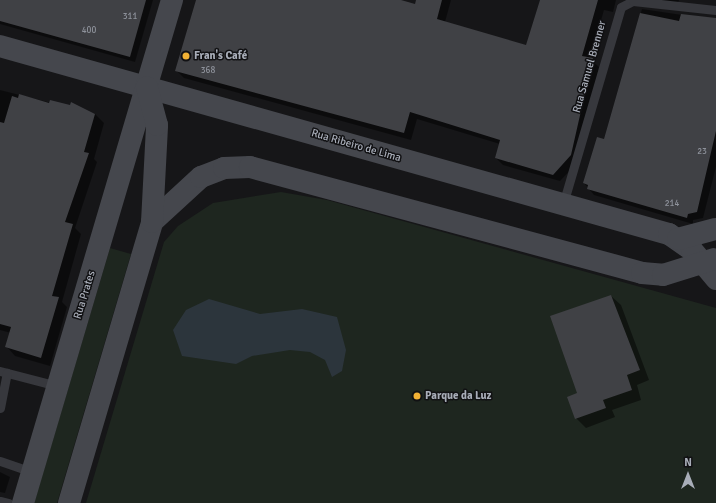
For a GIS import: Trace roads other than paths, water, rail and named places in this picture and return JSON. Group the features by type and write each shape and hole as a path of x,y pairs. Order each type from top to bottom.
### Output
{"main road":[{"name":"Rua Prates","path":"23,503 172,0"},
{"name":"Rua Ribeiro de Lima","path":"0,46 563,204 678,239 711,267"},
{"path":"69,503 152,222 157,125 147,88"},
{"name":"Rua Ribeiro de Lima","path":"152,222 200,176 224,168 250,167 642,273 662,275 711,267"},
{"path":"678,239 716,229"}],"lane":[{"name":"Rua Samuel Brenner","path":"563,204 621,7 633,0 716,10"},
{"path":"0,408 4,372 58,386"},
{"path":"0,461 32,472"},
{"path":"0,500 9,503"}],"place":[{"name":"Fran's Café","path":"186,56"},
{"name":"Parque da Luz","path":"417,396"}]}
